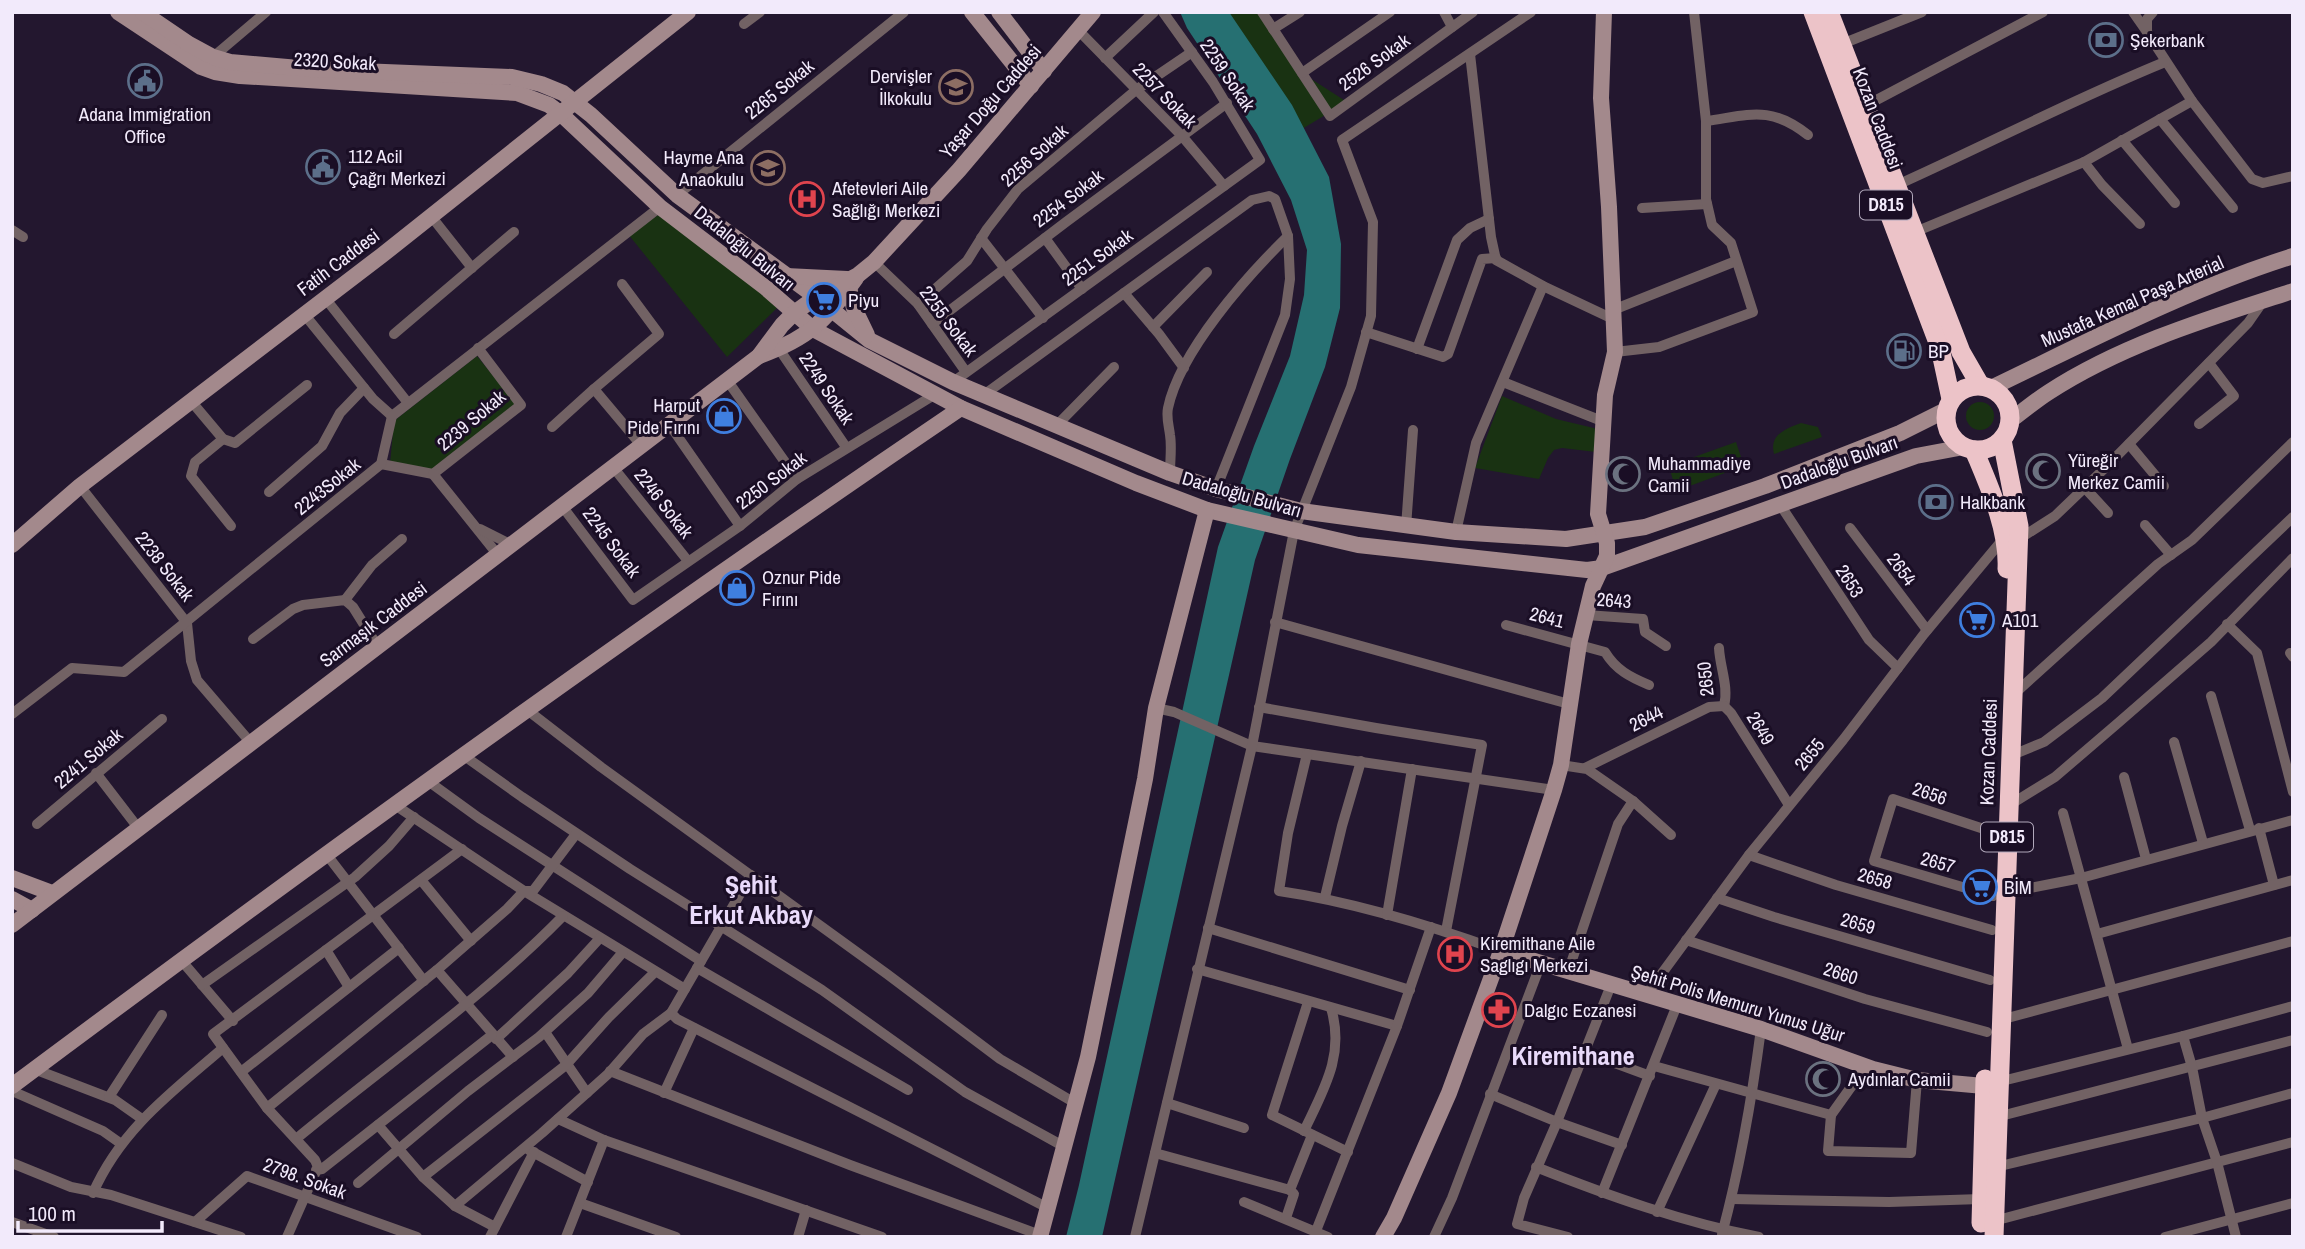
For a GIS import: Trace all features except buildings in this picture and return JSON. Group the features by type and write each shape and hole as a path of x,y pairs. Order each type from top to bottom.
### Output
{"highway":[{"name":"Kozan Caddesi","path":"1813,12 1940,348 1948,404"},
{"name":"Kozan Caddesi","path":"1829,12 1961,352 1985,386"},
{"path":"1969,386 1985,386 2006,401 2010,421 2001,440 1984,450 1969,449 1955,441 1948,432 1945,421 1948,404 1958,391 1969,386"},
{"name":"Kozan Caddesi","path":"1994,1026 1990,980 1992,930 1999,895 1996,834 2007,557 2019,526 2001,440"},
{"name":"Kozan Caddesi","path":"1969,449 1987,481 2012,539 2013,695 2008,806 1999,895 1991,1084 1981,1199 1981,1237"},
{"name":"Kozan Caddesi","path":"1991,1084 1997,1117 1994,1229"}],"main road":[{"name":"2320 Sokak","path":"118,12 201,67 215,72 240,76 516,93 549,106 561,114"},
{"name":"2320 Sokak","path":"142,12 213,57 230,62 310,69 512,77 563,93 575,103"},
{"name":"Fatih Caddesi","path":"12,545 80,486 431,216 688,12"},
{"path":"972,12 1031,86"},
{"path":"999,12 1044,71"},
{"name":"Yaşar Doğu Caddesi","path":"852,281 874,262 959,170 1093,12"},
{"path":"1383,1237 1449,1093 1501,951 1554,790 1562,765 1569,704 1594,569 1607,556 1598,514 1602,421 1615,352 1601,98 1604,12"},
{"name":"Dadaloğlu Bulvarı","path":"575,103 677,195 816,297 869,340 959,377 985,394 1170,473 1222,491 1294,509 1456,533 1566,539 1645,527 1765,486 1900,433 1948,404"},
{"name":"Dadaloğlu Bulvarı","path":"561,114 660,207 766,288 813,329 961,408 1136,483 1213,512 1358,545 1594,569 1781,506 1916,456 1969,449"},
{"name":"Mustafa Kemal Paşa Arterial","path":"1985,386 2139,318 2293,256"},
{"path":"786,276 852,281"},
{"path":"759,356 793,314 816,297 852,281"},
{"path":"759,356 779,349 813,329 832,310 852,281"},
{"path":"852,281 854,308 869,340"},
{"path":"2010,421 2048,392 2094,366 2180,330 2264,300 2291,294"},
{"name":"Sarmaşık Caddesi","path":"12,925 759,356"},
{"path":"12,1088 181,960 526,709 961,408"},
{"path":"1040,1236 1088,1057 1145,779 1156,708 1213,512"},
{"path":"1594,569 1582,561 1581,547 1598,514"},
{"path":"12,877 52,893"},
{"path":"12,899 32,911"},
{"name":"Şehit Polis Memuru Yunus Uğur","path":"1501,951 1761,1029 1866,1066 1917,1080 1991,1084"}],"street":[{"path":"213,57 266,12"},
{"path":"744,24 760,12"},
{"name":"2265 Sokak","path":"677,195 904,12"},
{"path":"1105,58 1154,12"},
{"name":"2259 Sokak","path":"1163,12 1227,103 1260,160"},
{"path":"1262,12 1301,73 1390,12"},
{"path":"1273,29 1300,12"},
{"path":"1444,12 1452,27"},
{"name":"2526 Sokak","path":"1301,73 1330,116 1473,12"},
{"path":"1135,1237 1252,746 1275,622 1287,529 1351,387 1371,316 1373,222 1342,140 1531,12"},
{"path":"1615,352 1659,347 1753,312 1731,243 1712,225 1707,204 1706,121 1694,12"},
{"path":"1842,44 1922,12"},
{"path":"1867,105 2043,12"},
{"path":"2133,12 2192,101 2252,179 2263,183 2293,176"},
{"path":"2147,32 2147,19 2153,12"},
{"name":"2257 Sokak","path":"1078,30 1182,136 1224,186"},
{"name":"2256 Sokak","path":"918,304 967,261 1018,189 1136,90 1192,52"},
{"path":"1470,54 1496,258"},
{"path":"1896,186 2014,132 2075,100 2165,62"},
{"path":"1915,232 2084,162 2192,101"},
{"name":"2254 Sokak","path":"932,324 1227,103"},
{"path":"1706,121 1758,114 1773,115 1791,122 1808,135"},
{"path":"2160,119 2234,208"},
{"path":"2122,140 2175,203"},
{"name":"2251 Sokak","path":"959,377 1260,160"},
{"path":"2084,162 2140,224"},
{"path":"985,394 1252,200 1269,196 1275,199 1288,236 1290,279 1285,315 1222,491"},
{"path":"1642,208 1707,204"},
{"path":"304,314 364,388 391,416 660,207"},
{"path":"431,216 472,268"},
{"path":"1417,349 1457,240 1470,228 1489,219"},
{"path":"12,230 23,237"},
{"path":"394,334 514,232"},
{"path":"1170,473 1171,437 1167,411 1175,385 1194,350 1241,285 1288,236"},
{"path":"1045,238 1083,289"},
{"path":"981,239 1044,318"},
{"path":"1366,332 1443,357 1447,354 1482,259 1496,258 1543,286 1613,314 1736,261"},
{"name":"2255 Sokak","path":"874,262 918,304 932,324 959,377"},
{"path":"1153,327 1207,272"},
{"path":"552,427 659,334 622,284"},
{"path":"1456,533 1476,443 1543,286"},
{"path":"1124,293 1184,368"},
{"path":"325,298 408,403"},
{"name":"2655","path":"1646,995 1749,855 1927,630 2012,539 2042,526 2085,488 2248,323 2264,300"},
{"name":"2239 Sokak","path":"381,464 433,474 521,404 478,348"},
{"name":"2249 Sokak","path":"779,349 846,447"},
{"path":"2199,424 2234,396 2209,363"},
{"path":"1058,424 1114,367"},
{"path":"727,380 797,479"},
{"path":"1503,382 1602,421"},
{"path":"191,401 223,439 232,443 238,442 307,384"},
{"path":"269,492 322,446 340,414 364,388"},
{"path":"594,389 641,445"},
{"name":"2250 Sokak","path":"633,600 740,526 797,479 934,395"},
{"name":"2243Sokak","path":"12,714 72,668 124,672 187,623 381,464 391,416"},
{"path":"669,424 740,526"},
{"path":"1406,527 1413,430"},
{"path":"223,439 195,463 191,476 231,526"},
{"path":"2013,695 2158,564 2192,540 2293,442"},
{"path":"2129,444 2164,486"},
{"name":"2246 Sokak","path":"613,467 688,561"},
{"path":"433,474 498,555"},
{"name":"2238 Sokak","path":"80,486 187,623 191,661 197,680 251,743"},
{"path":"2085,488 2108,513"},
{"name":"2245 Sokak","path":"562,506 633,600"},
{"name":"2653","path":"1781,506 1869,640 1898,668"},
{"path":"2010,756 2044,741 2102,698 2293,517"},
{"path":"2145,526 2171,555"},
{"path":"474,527 512,545"},
{"name":"2654","path":"1850,528 1927,630"},
{"path":"253,639 293,609 303,605 345,600 372,565 402,538"},
{"path":"2008,806 2055,777 2211,642 2293,558"},
{"path":"345,600 353,607 378,647"},
{"name":"2643","path":"1586,615 1643,619 1645,632 1666,646"},
{"path":"1275,622 1569,704"},
{"path":"2227,624 2257,653 2289,757 2293,792"},
{"name":"2641","path":"1506,625 1579,644"},
{"path":"1579,644 1605,652 1613,665 1628,676 1648,685"},
{"name":"2650","path":"1719,648 1720,668 1727,695 1724,706"},
{"path":"2211,696 2274,885"},
{"path":"1259,706 1376,729 1482,745 1446,931"},
{"name":"2644","path":"1585,768 1709,708 1724,706"},
{"name":"2649","path":"1724,706 1789,805"},
{"path":"1156,708 1174,712 1252,746 1554,790"},
{"path":"526,709 611,775 1000,1059 1075,1103"},
{"name":"2241 Sokak","path":"37,824 162,719"},
{"path":"2174,741 2203,843"},
{"name":"Şehit Polis Memuru Yunus Uğur","path":"1307,754 1288,833 1279,891 1325,897 1446,931 1501,951"},
{"path":"463,755 576,834 822,990 965,1091 1063,1146"},
{"path":"1325,897 1361,761"},
{"path":"1562,765 1585,768 1633,801 1671,835"},
{"path":"1387,915 1412,769"},
{"path":"96,773 139,829"},
{"path":"2124,777 2146,859"},
{"path":"428,781 479,818 554,865 699,964 908,1090"},
{"name":"2656","path":"1874,861 1893,799 1996,834"},
{"path":"1568,972 1618,824 1633,801"},
{"path":"395,805 563,916 685,989"},
{"path":"2063,813 2128,1049"},
{"path":"202,985 348,882 389,846 414,817"},
{"path":"1999,895 2081,878 2293,820"},
{"path":"267,1108 437,971 524,891 533,891 576,834"},
{"path":"287,1237 316,1170 315,1160 267,1108 213,1034 462,849"},
{"path":"327,855 424,981"},
{"name":"2658","path":"1749,855 1836,885 1992,930"},
{"name":"2657","path":"1874,861 1999,895"},
{"path":"455,1206 529,1150 610,1071 643,1034 671,1013 751,875"},
{"path":"421,880 471,941"},
{"path":"2097,934 2293,880"},
{"name":"2659","path":"1717,898 1990,980"},
{"path":"296,1139 465,1003 537,942 563,916"},
{"path":"1316,1230 1397,1026 1431,927"},
{"path":"1209,928 1410,990"},
{"path":"316,1170 322,1169 494,1037 568,973 600,938"},
{"name":"2660","path":"1686,940 1865,999 1994,1026"},
{"path":"1994,1026 2293,941"},
{"path":"241,1072 400,948"},
{"path":"326,950 349,987"},
{"path":"358,1183 468,1091 545,1032 588,993 623,953"},
{"path":"181,960 233,1021"},
{"path":"1434,1237 1452,1198 1541,963"},
{"path":"1198,969 1397,1026"},
{"path":"437,971 513,1057"},
{"path":"423,1178 568,1063 609,1017 656,972"},
{"path":"1568,1237 1517,1224 1536,1167 1557,1122 1611,985"},
{"path":"1308,1002 1272,1115 1348,1152"},
{"path":"1602,1194 1677,1005"},
{"path":"1991,1084 2293,1006"},
{"path":"1290,1190 1329,1079 1336,1049 1337,1028 1331,1008"},
{"path":"671,1013 694,1028 1048,1208"},
{"path":"109,1097 162,1015"},
{"path":"664,1093 694,1028"},
{"path":"1723,1233 1752,1095 1761,1029"},
{"path":"545,1032 587,1093"},
{"path":"2183,1036 2202,1118 2217,1161 2236,1237"},
{"path":"1997,1117 2293,1040"},
{"path":"93,1193 104,1168 120,1143 142,1119 223,1048"},
{"path":"1585,1052 1831,1115"},
{"path":"1866,1066 1831,1115 1828,1151 1911,1153 1917,1080"},
{"path":"34,1069 109,1097 142,1119"},
{"path":"610,1071 1040,1236"},
{"path":"1657,1212 1716,1084"},
{"path":"12,1088 103,1131 120,1143"},
{"path":"1996,1167 2202,1118 2293,1093"},
{"path":"1490,1094 1622,1145"},
{"path":"1167,1103 1244,1128"},
{"path":"558,1119 604,1140 882,1237"},
{"path":"378,1125 423,1178 455,1206 492,1232 529,1150"},
{"path":"566,1237 604,1140"},
{"path":"1994,1229 2217,1161 2293,1142"},
{"path":"529,1150 588,1182"},
{"path":"1155,1153 1290,1190 1294,1194 1286,1218"},
{"path":"12,1163 71,1187 111,1195 241,1237"},
{"path":"1536,1167 1602,1194 1723,1233 1759,1237"},
{"name":"2798. Sokak","path":"195,1222 247,1176 417,1237"},
{"path":"1732,1199 1889,1202 1981,1199"},
{"path":"1244,1202 1328,1237"},
{"path":"580,1203 676,1237"},
{"path":"2165,1237 2293,1203"},
{"path":"798,1237 806,1210"},
{"path":"12,1222 54,1237"}],"shaded area":[{"path":"1180,12 1229,12 1292,105 1329,177 1341,244 1340,308 1325,367 1255,560 1102,1237 1066,1237 1218,547 1290,356 1304,295 1307,250 1291,200 1257,134 1187,28"},
{"path":"1223,12 1263,12 1302,73 1347,102 1297,132"},
{"path":"660,214 778,307 727,357 628,234"},
{"path":"477,356 516,404 435,470 390,464 394,421"},
{"path":"1502,396 1556,419 1598,429 1596,452 1562,448 1554,450 1539,479 1475,468"},
{"path":"1980,402 1990,406 1994,416 1990,426 1980,430 1970,426 1966,416 1970,406"},
{"path":"1801,423 1818,427 1822,437 1774,454 1776,437 1784,430"},
{"path":"1736,442 1744,466 1676,491 1669,466"}],"place":[{"name":"Şekerbank","path":"2106,40"},
{"name":"Adana Immigration Office","path":"145,81"},
{"name":"Dervişler İlkokulu","path":"956,87"},
{"name":"112 Acil Çağrı Merkezi","path":"323,167"},
{"name":"Hayme Ana Anaokulu","path":"768,168"},
{"name":"Afetevleri Aile Sağlığı Merkezi","path":"807,199"},
{"name":"Piyu","path":"824,300"},
{"name":"BP","path":"1904,351"},
{"name":"Harput Pide Fırını","path":"724,416"},
{"name":"Yüreğir Merkez Camii","path":"2043,471"},
{"name":"Muhammadiye Camii","path":"1623,474"},
{"name":"Halkbank","path":"1936,502"},
{"name":"Oznur Pide Fırını","path":"737,588"},
{"name":"A101","path":"1977,620"},
{"name":"BİM","path":"1980,887"},
{"name":"Kiremithane Aile Saglıgı Merkezi","path":"1455,954"},
{"name":"Dalgıc Eczanesi","path":"1499,1010"},
{"name":"Aydınlar Camii","path":"1823,1079"}],"district":[{"name":"Şehit Erkut Akbay","path":"751,900"},
{"name":"Kiremithane","path":"1573,1056"}]}
